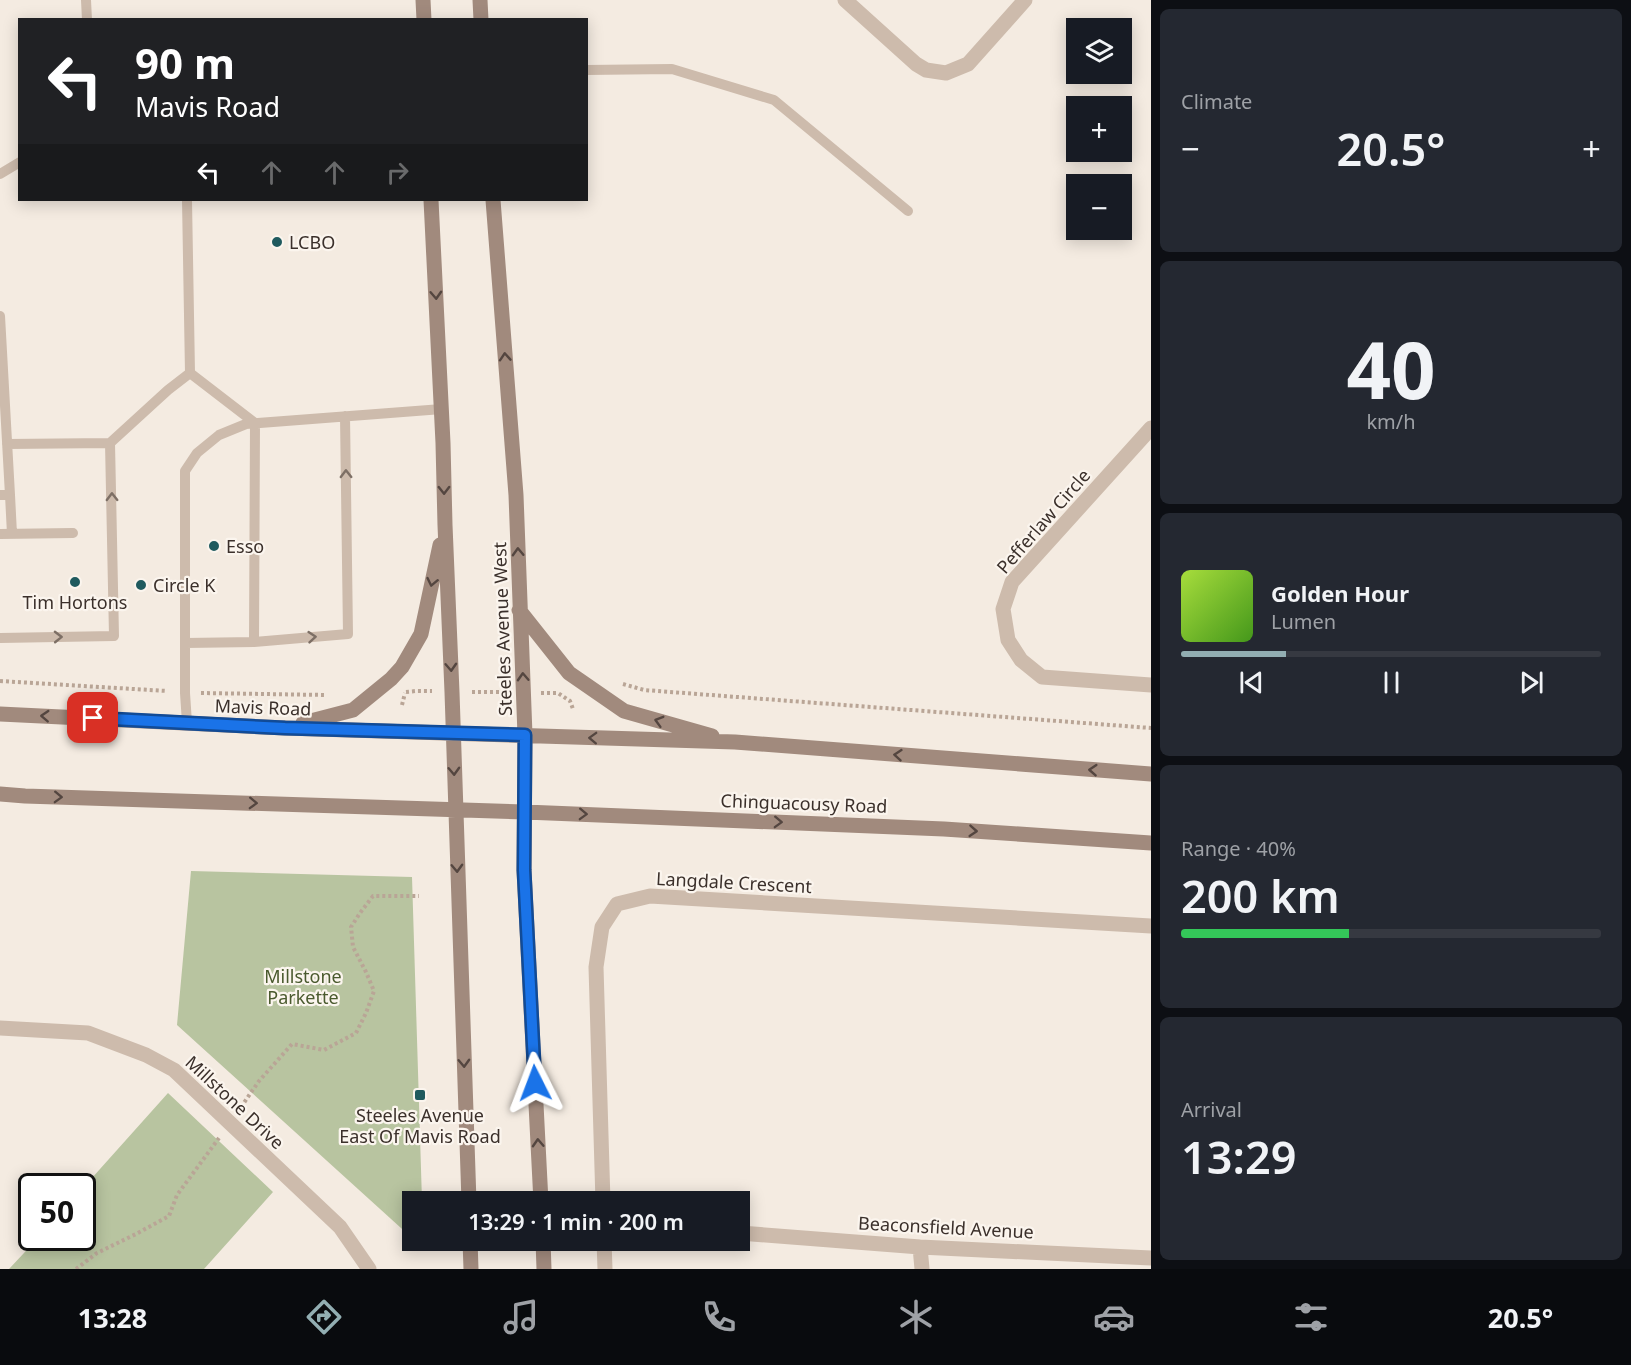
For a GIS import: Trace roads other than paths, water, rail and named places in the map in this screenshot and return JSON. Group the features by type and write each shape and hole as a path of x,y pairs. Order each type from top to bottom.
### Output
{"main road":[{"path":"423,0 424,18"},
{"path":"480,0 481,18"},
{"path":"431,201 442,409 469,1191"},
{"name":"Steeles Avenue West","path":"493,201 516,495 525,735 524,870 540,1191"},
{"path":"285,728 353,710 402,667 421,634 445,525"},
{"path":"519,610 569,673 624,711 735,742"},
{"name":"Mavis Road","path":"0,714 285,728 525,735"},
{"path":"525,735 735,742 1151,774"},
{"path":"0,794 456,810"},
{"name":"Chinguacousy Road","path":"456,810 944,829 1151,843"},
{"path":"470,1251 471,1269"},
{"path":"543,1251 544,1269"}],"street":[{"path":"845,0 916,64 926,70 946,73 968,63 1025,0"},
{"name":"Pefferlaw Circle","path":"1151,428 1012,582 1003,609 1008,640 1021,660 1042,676 1151,685"},
{"name":"Langdale Crescent","path":"603,1191 596,967 602,927 617,904 650,896 1151,926"},
{"name":"Millstone Drive","path":"0,1028 88,1034 146,1055 174,1070 340,1227 369,1269"},
{"name":"Beaconsfield Avenue","path":"750,1234 920,1246 1151,1258"},
{"path":"920,1246 922,1269"},
{"path":"604,1251 605,1269"}],"lane":[{"path":"86,0 87,18"},
{"path":"588,70 672,69 774,100 908,211"},
{"path":"0,174 18,163"},
{"path":"187,201 190,373"},
{"path":"0,316 7,444 5,495 12,534"},
{"path":"190,373 255,423"},
{"path":"7,444 110,444 168,390 190,373"},
{"path":"187,723 185,471 197,453 219,435 246,424 442,409"},
{"path":"186,643 254,642 348,634 345,416"},
{"path":"254,642 255,423"},
{"path":"0,638 114,636 110,444"},
{"path":"0,534 73,533"}],"place":[{"name":"LCBO","path":"277,242"},
{"name":"Esso","path":"214,546"},
{"name":"Tim Hortons","path":"75,582"},
{"name":"Circle K","path":"141,585"},
{"name":"Steeles Avenue East Of Mavis Road","path":"420,1095"}],"park label":[{"name":"Millstone Parkette","path":"303,986"}]}
